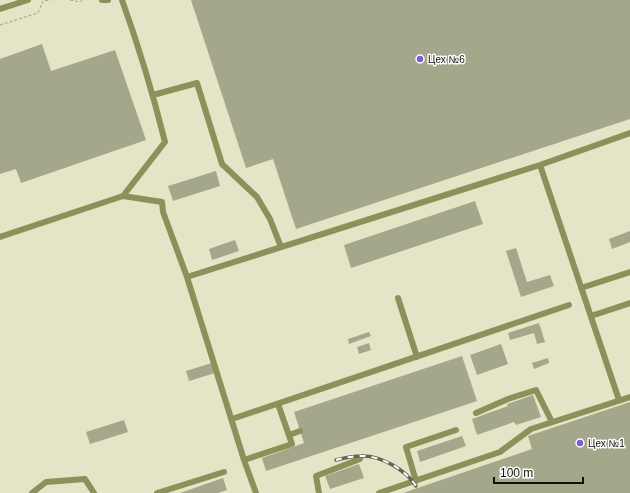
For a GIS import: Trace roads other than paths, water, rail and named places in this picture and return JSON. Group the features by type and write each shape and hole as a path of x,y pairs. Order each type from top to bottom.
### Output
{"lane":[{"path":"0,9 28,0"},
{"path":"102,0 108,0"},
{"path":"122,0 153,95 165,142 123,196"},
{"path":"153,95 197,83 222,164 257,197 270,219 281,247"},
{"path":"187,277 540,165 630,133"},
{"path":"540,165 619,400"},
{"path":"0,237 123,196 162,202 163,212 187,277 244,460 256,493"},
{"path":"581,288 630,272"},
{"path":"398,298 418,357"},
{"path":"591,316 630,303"},
{"path":"232,419 569,305"},
{"path":"476,413 508,399 536,390 552,422"},
{"path":"379,493 500,452 531,429 630,397"},
{"path":"244,460 292,444 278,404"},
{"path":"416,481 406,447 456,430"},
{"path":"289,435 300,431"},
{"path":"319,493 316,476 360,459"},
{"path":"157,493 224,472"},
{"path":"32,493 46,482 85,479 94,493"}],"railway":[{"path":"336,460 358,456 376,458 399,469 406,474 416,486"}],"place":[{"name":"Цех №6","path":"420,59"},
{"name":"Цех №1","path":"580,443"}]}
